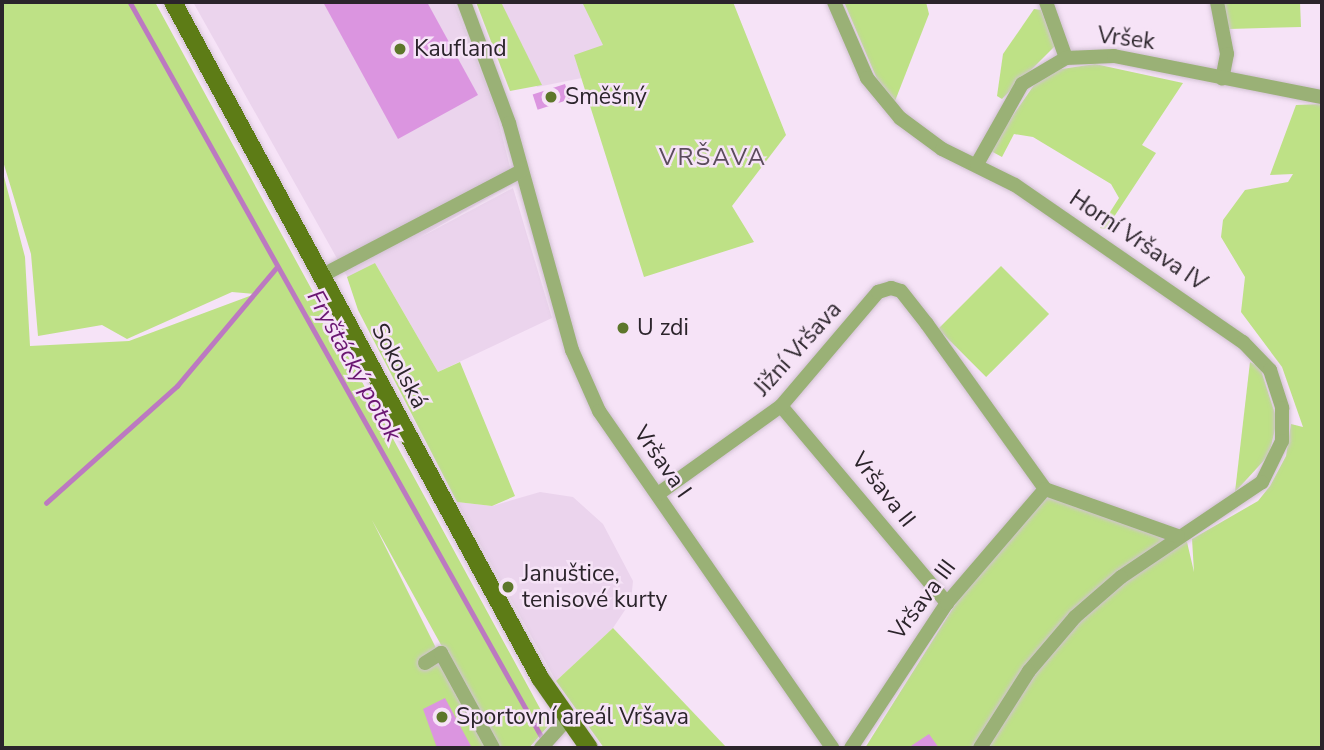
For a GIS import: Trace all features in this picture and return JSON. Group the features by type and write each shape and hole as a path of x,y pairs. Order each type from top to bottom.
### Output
{"main road":[{"name":"Sokolská","path":"173,2 565,721 589,748"}],"street":[{"name":"Vršava I","path":"464,2 522,171 585,383 832,748"},
{"name":"Horní Vršava IV","path":"834,2 856,58 888,106 930,141 978,164 1118,253 1243,342 1270,370 1282,408 1276,460 1245,498 1178,536 1121,577 1051,643 980,748"},
{"path":"1046,2 1066,58"},
{"path":"1217,2 1227,54 1222,79"},
{"name":"Vršek","path":"978,164 1022,84 1066,58 1114,56 1321,97"},
{"path":"323,275 522,171"},
{"name":"Jižní Vršava","path":"658,494 781,406 878,292 901,291 1045,489"},
{"name":"Vršava II","path":"781,406 947,604"},
{"path":"1045,489 1178,536"},
{"name":"Vršava III","path":"851,748 947,604 1045,489"},
{"path":"425,663 441,653 493,748"},
{"path":"545,743 565,721"}],"shaded area":[{"path":"193,2 454,2 495,107 514,183 417,239 513,188 552,318 438,372 375,263 348,278"},
{"path":"498,2 582,2 604,45 582,78 537,87"},
{"path":"540,492 573,497 603,524 633,581 631,601 613,628 556,681 457,502 492,506"}],"green space":[{"path":"2,2 155,2 549,725 529,748 498,748 372,520 486,748 2,748 2,169 25,257 30,346 129,341 255,294 232,292 127,339 102,325 38,336 31,254 2,158"},
{"path":"476,2 501,2 542,85 510,91"},
{"path":"582,2 733,2 786,135 732,206 754,242 644,277 574,55 603,45"},
{"path":"844,2 926,2 929,14 895,101 877,79"},
{"path":"1223,2 1300,2 1301,27 1229,29"},
{"path":"1034,9 1041,10 1055,46 1002,99 997,96 1003,54"},
{"path":"1095,64 1183,83 1142,145 1156,153 1106,229 1100,228 1119,198 1111,184 1033,137 1014,134 1002,157 989,150 1034,85 1055,70"},
{"path":"1322,104 1322,748 865,748 970,581 1048,496 1187,542 1194,572 1192,539 1258,501 1270,486 1286,456 1291,424 1303,427 1282,367 1241,312 1245,277 1221,237 1223,220 1245,190 1288,182 1293,174 1270,175 1296,105"},
{"path":"375,263 438,372 460,362 515,496 492,506 457,502 358,310 347,277"},
{"path":"1001,266 1049,314 986,377 938,329"},
{"path":"1250,362 1260,367 1277,420 1269,455 1235,492"},
{"path":"613,628 727,748 604,748 556,681"}],"building":[{"name":"Kaufland","path":"323,2 427,2 478,95 398,139"},
{"name":"Směšný","path":"565,84 570,99 538,110 533,95"},
{"name":"Sportovní areál Vršava","path":"445,698 472,748 437,748 423,709"},
{"path":"929,734 939,748 908,748"}],"waterway":[{"name":"Fryštácký potok","path":"130,2 544,741"},
{"path":"46,503 177,386 277,267"}],"place":[{"name":"Kaufland","path":"400,49"},
{"name":"Směšný","path":"551,97"},
{"name":"U zdi","path":"623,328"},
{"name":"Januštice, tenisové kurty","path":"508,587"},
{"name":"Sportovní areál Vršava","path":"442,717"}],"district":[{"name":"VRŠAVA","path":"713,158"}]}
